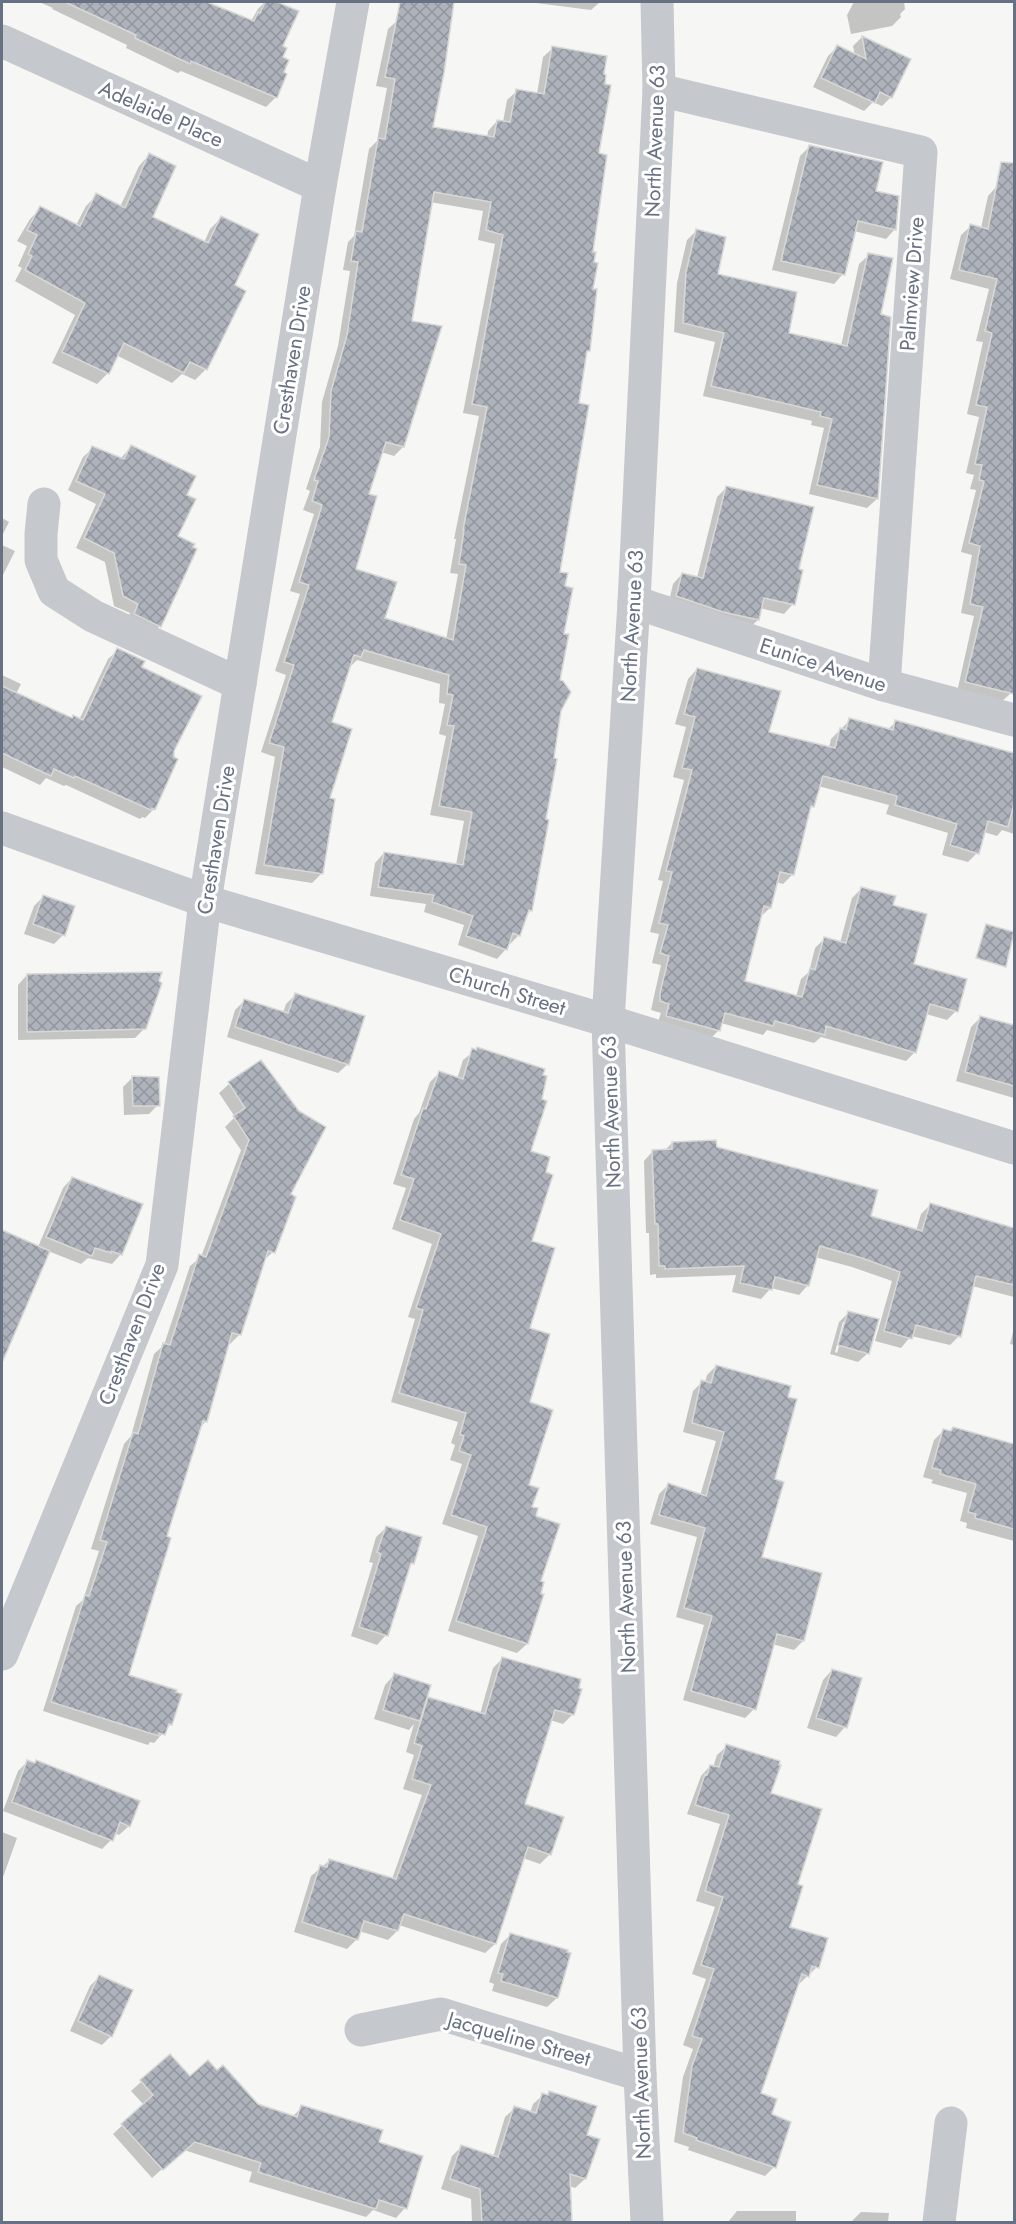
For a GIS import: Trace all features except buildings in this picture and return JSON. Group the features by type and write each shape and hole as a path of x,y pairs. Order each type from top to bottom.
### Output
{"street":[{"name":"Cresthaven Drive","path":"2,1654 162,1265 205,901 320,186 353,2"},
{"name":"North Avenue 63","path":"647,2223 640,2075 608,1021 634,602 659,90 657,2"},
{"name":"Adelaide Place","path":"2,41 320,186"},
{"name":"Palmview Drive","path":"659,90 921,152 884,685"},
{"path":"44,504 40,534 41,560 54,591 93,616 240,684"},
{"name":"Eunice Avenue","path":"634,602 884,685 1014,720"},
{"name":"Church Street","path":"2,828 205,901 608,1021 1014,1148"},
{"name":"Jacqueline Street","path":"361,2030 441,2014 640,2075"},
{"path":"939,2223 951,2123"}]}
